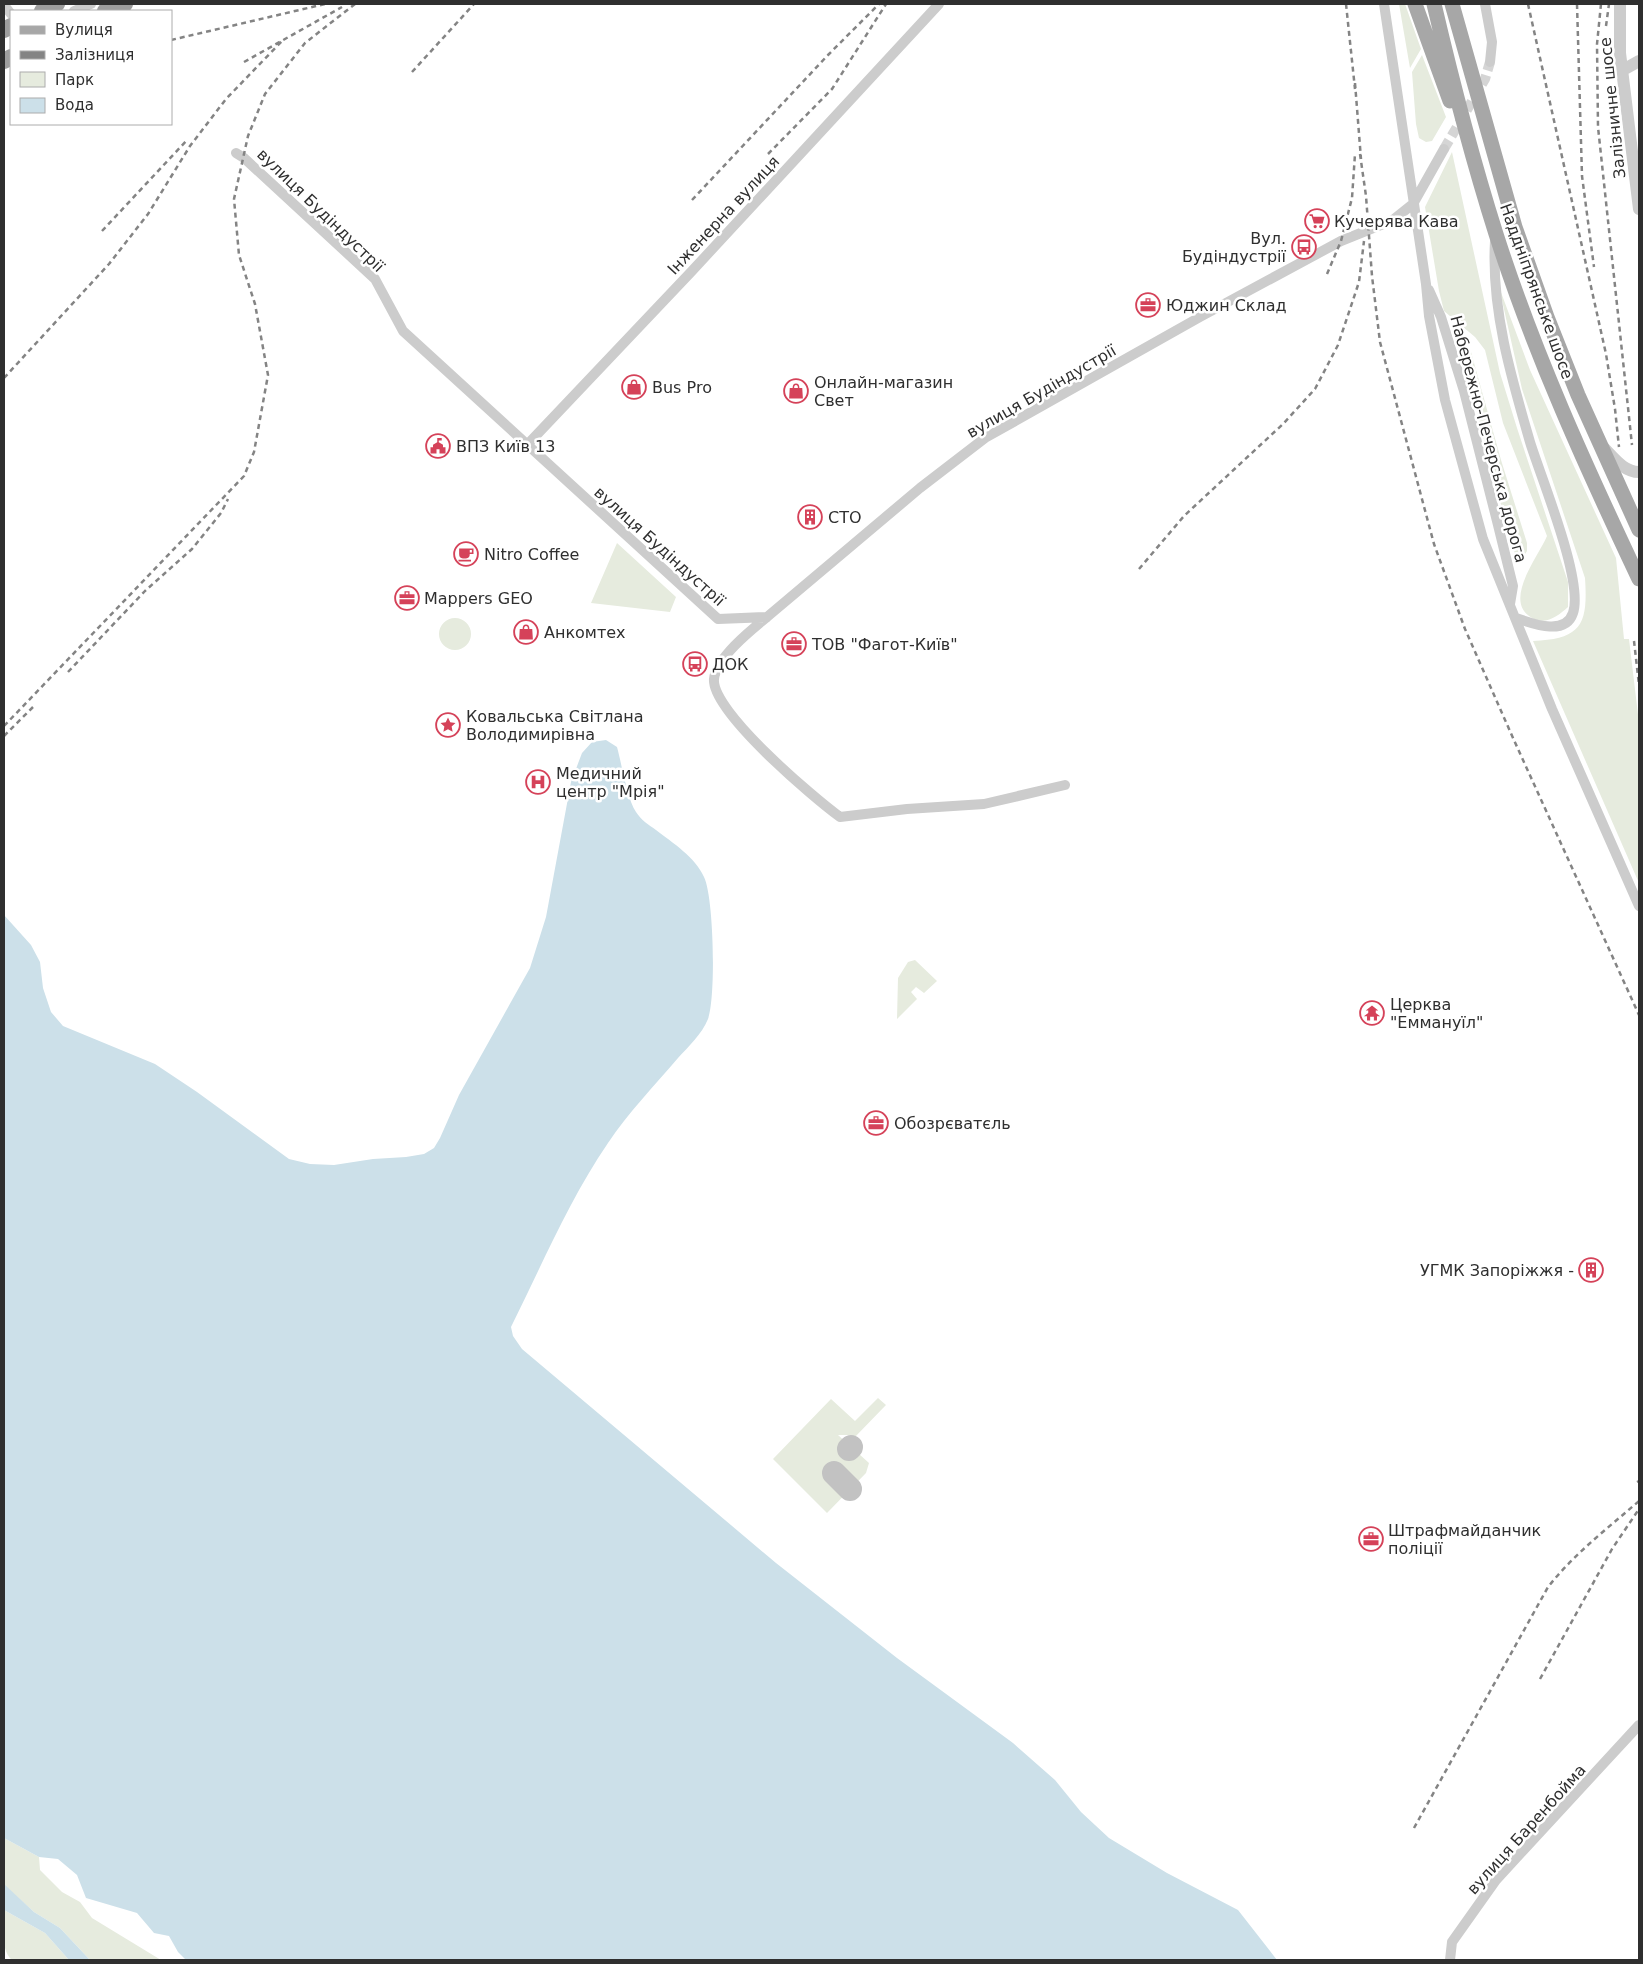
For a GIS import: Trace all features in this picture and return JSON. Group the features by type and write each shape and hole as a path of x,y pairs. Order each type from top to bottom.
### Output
{"highway":[{"path":"44,10 57,4"},
{"path":"108,10 125,4"}],"main road":[{"path":"1415,4 1447,94 1467,134"},
{"name":"Наддніпрянське шосе","path":"1434,4 1467,134 1496,235 1528,324 1560,404 1639,579"},
{"name":"Наддніпрянське шосе","path":"1452,4 1514,227 1546,317 1639,530"},
{"path":"1459,4 1470,69"}],"street":[{"path":"76,10 91,4"},
{"name":"Інженерна вулиця","path":"527,445 939,4"},
{"name":"Набережно-Печерська дорога","path":"1384,4 1426,284 1429,316 1445,400 1483,539 1552,709 1639,906"},
{"path":"1485,4 1492,42 1490,62"},
{"name":"Залізничне шосе","path":"1620,4 1620,53 1639,209"},
{"path":"1623,70 1639,61"},
{"path":"1413,204 1444,149"},
{"name":"вулиця Будіндустрії","path":"236,153 246,160 375,279 403,332 718,619 767,617 920,488 985,438 1165,336 1341,241 1392,220 1413,204"},
{"path":"1496,235 1495,288 1500,325 1509,366 1530,442 1564,544 1576,599 1573,614 1568,621 1559,626 1546,628 1516,618"},
{"name":"Набережно-Печерська дорога","path":"1426,284 1441,317 1466,400 1513,586 1510,604"},
{"path":"1599,442 1626,469 1632,472 1639,472"},
{"path":"767,617 727,654 717,668 713,680 716,694 737,721 786,773 840,817 907,809 984,804 1065,785"},
{"name":"вулиця Баренбойма","path":"1450,1960 1452,1942 1496,1880 1639,1725"}],"green space":[{"path":"1399,4 1405,4 1421,49 1410,68"},
{"path":"1422,55 1446,117 1432,141 1426,142 1419,138 1416,124 1412,72"},
{"path":"1452,152 1500,373 1568,582 1568,607 1557,616 1544,621 1534,619 1524,612 1521,602 1521,591 1530,567 1547,536 1503,423 1485,350 1475,337 1444,311 1439,291 1425,207"},
{"path":"1499,287 1530,370 1616,558 1624,639 1629,639 1639,723 1639,883 1533,641 1562,637 1572,632 1578,626 1583,618 1585,607 1585,578 1522,389"},
{"path":"1458,338 1471,352 1501,460 1527,543 1527,551 1522,559 1515,554"},
{"path":"617,543 676,597 670,612 591,603"},
{"path":"455,618 461,619 466,623 470,628 470,640 466,645 461,649 455,650 449,649 444,645 440,640 439,634 440,628 444,623 449,619"},
{"path":"915,960 937,981 924,993 916,987 911,992 917,999 897,1019 898,978 908,962"},
{"path":"878,1398 886,1405 854,1438 851,1435 838,1435 869,1463 866,1473 827,1513 773,1459 831,1399 855,1421"},
{"path":"4,1838 39,1857 40,1870 62,1892 80,1902 92,1918 161,1960 90,1960 60,1928 34,1912 4,1885"},
{"path":"4,1910 45,1933 69,1960 12,1960 8,1956 4,1944"}],"water":[{"path":"606,740 617,747 630,799 638,815 689,857 704,877 712,925 713,970 711,1008 708,1019 699,1035 633,1110 594,1165 556,1233 511,1327 513,1336 522,1349 776,1563 897,1658 1013,1743 1055,1780 1081,1812 1109,1838 1167,1873 1238,1910 1277,1960 186,1960 178,1952 169,1936 154,1933 137,1913 86,1898 77,1875 58,1859 39,1857 4,1838 4,915 31,945 40,962 43,988 51,1012 63,1026 155,1064 289,1159 310,1164 334,1165 424,1154 434,1148 440,1138 459,1095 530,968 546,917 571,782 582,753 592,742"},
{"path":"4,1884 34,1912 60,1928 90,1960 69,1960 45,1933 4,1910"}],"taxiway":[{"path":"834,1473 850,1489"}],"tunnel":[{"path":"1444,149 1485,79 1490,62"}],"railway":[{"path":"172,40 325,4"},
{"path":"4,726 244,476 254,452 268,375 255,304 239,255 234,199 248,136 265,94 305,43 355,4"},
{"path":"412,72 474,4"},
{"path":"692,200 828,55 879,4"},
{"path":"768,154 832,89 886,4"},
{"path":"1346,4 1355,89"},
{"path":"1528,4 1606,354 1619,447"},
{"path":"1577,4 1582,176 1594,267"},
{"path":"1601,4 1597,44 1598,127 1632,445"},
{"path":"1606,26 1609,4"},
{"path":"244,62 342,7"},
{"path":"4,378 109,264 148,214 190,146 226,99 282,41"},
{"path":"1355,83 1361,159"},
{"path":"102,231 188,139"},
{"path":"1327,274 1341,241 1352,198 1355,154"},
{"path":"1360,154 1366,196 1372,276 1380,342 1434,544 1465,629 1639,1015"},
{"path":"1139,569 1184,516 1283,424 1315,389 1338,345 1359,282 1364,241"},
{"path":"68,672 145,591 192,549 221,513 228,499"},
{"path":"1634,641 1639,685"},
{"path":"4,736 33,707"},
{"path":"1414,1828 1548,1587 1580,1552 1639,1501"},
{"path":"1540,1679 1612,1549 1639,1509"}],"place":[{"name":"Кучерява Кава","path":"1317,221"},
{"name":"Вул. Будіндустрії","path":"1304,247"},
{"name":"Юджин Склад","path":"1148,305"},
{"name":"Bus Pro","path":"634,387"},
{"name":"Онлайн-магазин Свет","path":"796,391"},
{"name":"ВПЗ Київ 13","path":"438,446"},
{"name":"СТО","path":"810,517"},
{"name":"Nitro Coffee","path":"466,554"},
{"name":"Mappers GEO","path":"407,598"},
{"name":"Анкомтех","path":"526,632"},
{"name":"ТОВ \"Фагот-Київ\"","path":"794,644"},
{"name":"ДОК","path":"695,664"},
{"name":"Ковальська Світлана Володимирівна","path":"448,725"},
{"name":"Медичний центр \"Мрія\"","path":"538,782"},
{"name":"Церква \"Еммануїл\"","path":"1372,1013"},
{"name":"Обозрєватєль","path":"876,1123"},
{"name":"УГМК Запоріжжя -","path":"1591,1270"},
{"name":"Штрафмайданчик поліції","path":"1371,1539"}]}
